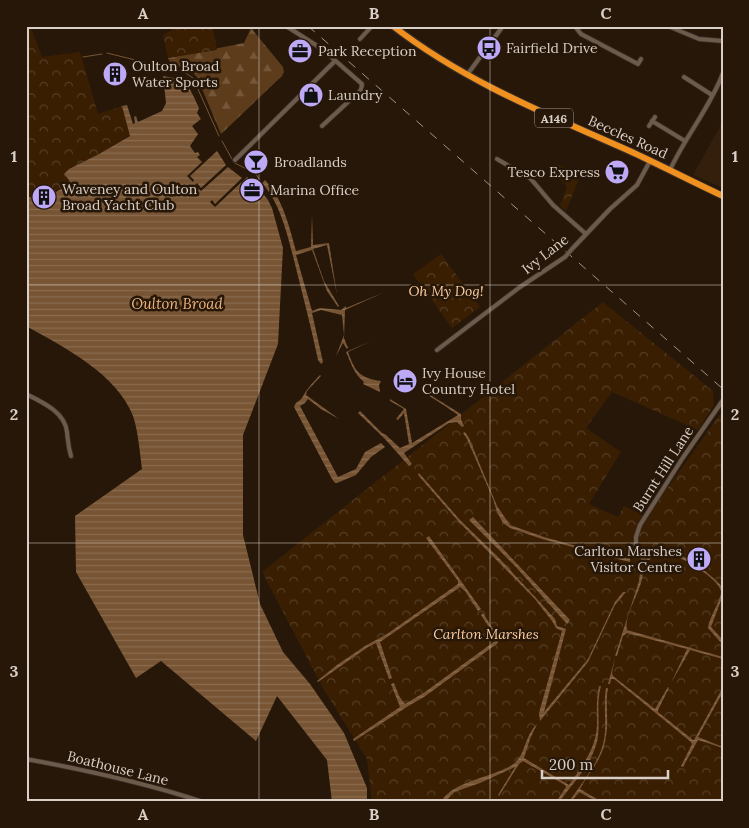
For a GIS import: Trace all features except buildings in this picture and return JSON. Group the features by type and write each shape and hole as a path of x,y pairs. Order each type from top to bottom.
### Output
{"highway":[{"name":"Beccles Road","path":"393,26 439,59 467,75 723,196"}],"street":[{"path":"286,26 322,49 361,82 362,87 322,126"},
{"path":"360,40 372,26"},
{"path":"467,75 503,26"},
{"path":"577,26 576,29 581,34 637,67 641,59"},
{"path":"668,26 699,39 723,41"},
{"path":"235,160 336,61"},
{"path":"670,170 723,73"},
{"path":"684,77 712,95"},
{"path":"649,126 654,119 685,141"},
{"path":"497,159 531,178 552,205 586,234"},
{"name":"Ivy Lane","path":"437,350 520,287 565,257 622,197 637,185 650,161"},
{"path":"26,394 46,404 62,419 67,432 66,441 71,456"},
{"name":"Burnt Hill Lane","path":"636,556 636,537 640,525 682,459 723,400"},
{"name":"Boathouse Lane","path":"26,760 60,765 120,779 204,802"}],"shaded area":[{"path":"723,121 723,188 693,175"}],"green space":[{"path":"26,26 30,26 42,57 80,52 98,114 122,106 130,135 99,154 69,169 69,183 52,192 56,199 43,205 30,197 26,197"},
{"path":"173,26 207,26 213,29 217,50 168,58 163,35 172,30"},
{"path":"251,28 283,67 284,72 221,134 197,77 190,70 170,63 168,58 244,43"},
{"path":"557,164 581,174 566,211 560,206 567,186 552,173"},
{"name":"Oh My Dog!","path":"441,254 480,307 452,328 413,274"},
{"name":"Carlton Marshes","path":"603,302 713,391 714,405 698,430 612,392 586,428 621,452 589,504 618,517 624,506 647,517 723,410 723,802 372,802 367,759 323,688 262,572"}],"water":[{"name":"Oulton Broad","path":"163,76 178,80 187,85 199,108 197,113 201,119 192,126 198,134 190,146 195,153 198,152 200,155 197,157 202,162 187,176 193,182 194,180 190,176 217,151 226,165 201,188 197,183 195,185 201,191 228,167 242,178 215,204 212,200 210,202 215,207 247,177 253,183 244,192 248,196 258,187 272,208 283,248 278,344 243,435 243,535 260,604 283,652 310,684 344,733 367,788 367,802 332,802 327,760 277,696 256,741 161,661 136,678 76,572 75,516 142,469 140,449 133,416 115,387 88,363 26,326 26,197 30,197 43,205 55,199 52,192 54,190 56,192 69,184 69,180 64,174 69,169 130,136 122,106 127,105 133,124 135,123 134,117 136,116 138,122 162,111 166,103"},
{"path":"265,180 281,204 296,251 311,247 312,215 313,245 329,243 337,295 327,245 313,249 324,281 338,307 327,291 312,250 296,255 312,311 320,308 341,310 346,306 346,308 385,292 345,310 344,338 348,348 343,343 336,356 344,335 342,315 321,310 312,313 323,362 321,364 318,360 286,229 274,200 262,183"},
{"path":"371,341 348,352 353,365 359,373 368,378 381,381 379,385 380,392 363,384 364,382 355,372 346,352"},
{"path":"320,375 306,395 339,419 308,399 300,406 338,477 356,469 365,452 381,443 385,447 371,457 356,475 337,483 332,479 294,407 308,388"},
{"path":"427,393 461,414 464,426 462,427 457,422 449,423 404,453 412,464 409,466 358,413 360,411 400,448 409,444 404,413 398,420 396,419 404,409 390,401 390,399 406,409 412,443 458,415"},
{"path":"465,432 497,506 510,525 598,552 630,558 630,562 542,539 510,528 503,523 463,433"},
{"path":"419,473 460,520 537,599 555,619 557,626 566,629 544,712 588,659 615,602 623,592 626,592 615,605 588,662 540,721 539,713 562,631 556,628 534,598 458,521 418,475"},
{"path":"473,517 570,620 567,624 515,566 469,520"},
{"path":"429,536 481,609 478,611 465,591 460,587 380,642 392,678 389,679 376,643 318,682 337,665 387,634 458,584 458,581 426,538"},
{"path":"659,548 676,553 694,563 723,588 723,595 711,627 723,640 723,645 708,628 721,594 718,585 695,566 667,552 661,551 649,560 641,560 641,558 649,557"},
{"path":"641,565 642,579 629,614 627,630 723,657 723,659 690,650 671,683 687,649 627,633 623,636 617,656 615,656 639,581"},
{"path":"483,613 498,637 498,643 424,697 354,741 353,739 400,707 391,684 394,683 399,696 405,704 425,692 495,641 496,638 481,615"},
{"path":"615,658 613,676 655,709 669,688 658,712 693,740 723,687 723,692 698,737 723,748 698,740 683,767 681,766 692,744 691,742 614,679 611,679 610,684 608,684"},
{"path":"599,686 601,686 598,736 593,754 583,771 559,802 556,802 566,787 565,785 523,761 519,764 499,796 515,767 480,783 454,792 445,802 441,802 446,795 463,784 503,769 517,761 537,724 524,758 569,785 588,757 594,742"},
{"path":"606,688 608,688 607,730 602,752 580,789 602,802 598,802 579,792 569,802 590,772 602,749 605,734"}],"waterway":[{"path":"107,53 184,72 193,78 219,136"},
{"path":"83,57 102,54"},
{"path":"222,141 232,159"},
{"path":"235,163 256,174 259,179"}],"railway":[{"path":"308,26 723,389"}],"place":[{"name":"Fairfield Drive","path":"489,48"},
{"name":"Park Reception","path":"300,51"},
{"name":"Oulton Broad Water Sports","path":"115,74"},
{"name":"Laundry","path":"311,95"},
{"name":"Broadlands","path":"256,162"},
{"name":"Tesco Express","path":"617,172"},
{"name":"Marina Office","path":"252,190"},
{"name":"Waveney and Oulton Broad Yacht Club","path":"44,197"},
{"name":"Ivy House Country Hotel","path":"405,381"},
{"name":"Carlton Marshes Visitor Centre","path":"699,559"}]}
